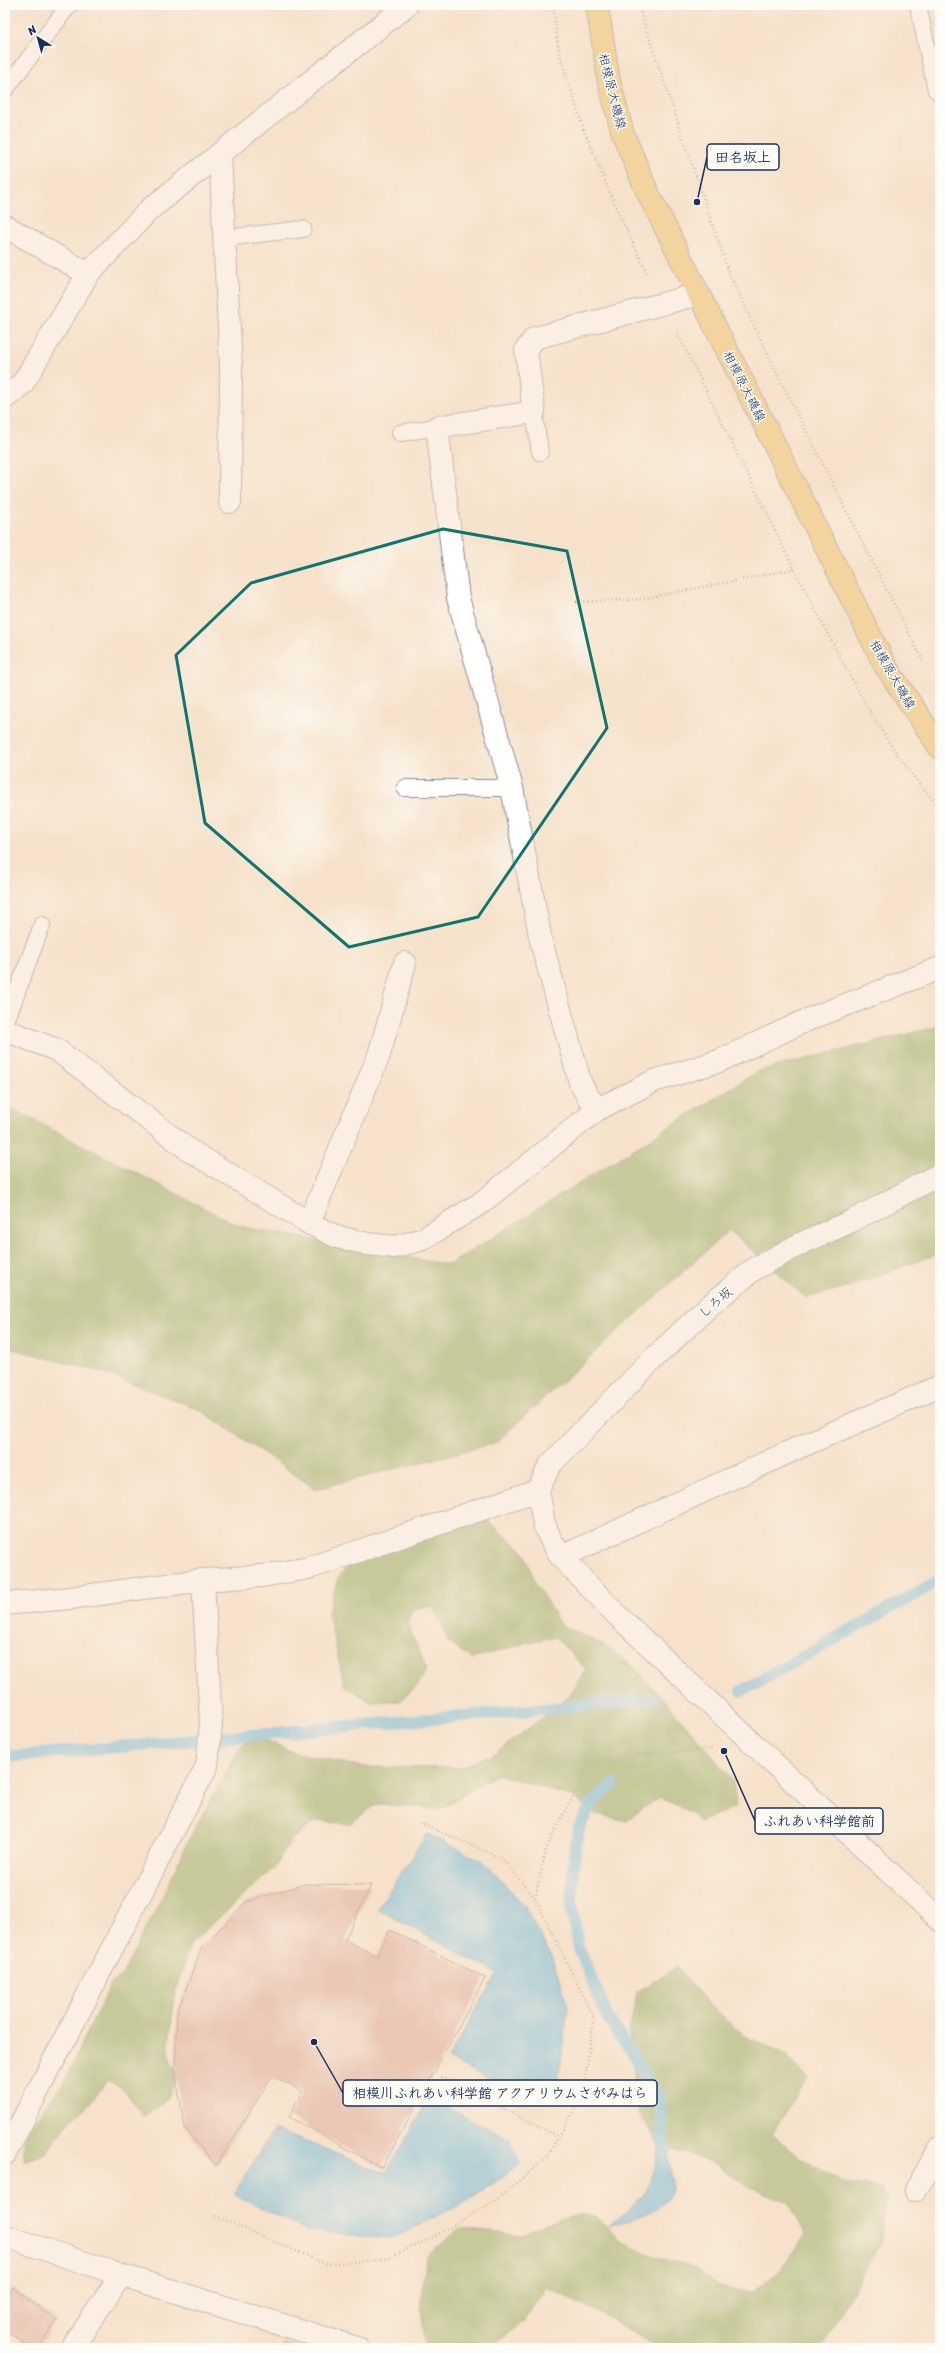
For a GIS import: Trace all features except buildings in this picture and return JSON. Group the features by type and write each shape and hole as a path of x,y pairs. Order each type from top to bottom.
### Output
{"main road":[{"name":"相模原大磯線","path":"597,5 609,81 623,134 647,191 886,667 940,748"}],"street":[{"path":"5,398 23,383 88,274 149,210 407,5"},
{"path":"220,154 231,367 230,502"},
{"path":"5,226 88,274"},
{"path":"598,1109 588,1097 580,1082 543,948 512,788 458,598 438,427 534,412 526,350 534,338 699,294"},
{"path":"308,1223 379,1055 405,963"},
{"path":"5,1030 57,1050 189,1150 308,1223 337,1237 368,1244 395,1247 423,1239 481,1203 598,1109 654,1081 719,1061 807,1020 940,968"},
{"name":"しろ坂","path":"538,1490 550,1465 646,1366 708,1307 754,1270 802,1243 852,1221 940,1174"},
{"path":"561,1557 802,1446 940,1386"},
{"path":"5,1604 70,1598 203,1580 262,1576 309,1568 538,1490 544,1524 561,1557 623,1621 940,1920"},
{"path":"5,2154 207,1766 212,1723 203,1580"},
{"path":"916,2190 940,2148"},
{"path":"5,2236 120,2275 357,2348"},
{"path":"72,2348 120,2275"}],"lane":[{"path":"5,90 68,5"},
{"path":"918,5 936,90"},
{"path":"224,238 303,229"},
{"path":"534,412 540,452"},
{"path":"400,433 438,427"},
{"path":"405,788 512,788"},
{"path":"5,1024 42,925"}],"path":[{"path":"638,5 729,273 782,384 927,668"},
{"path":"662,304 738,453 794,569 863,700 901,760 940,807"},
{"path":"576,602 642,599 794,569"},
{"path":"534,1898 547,1846 590,1763 636,1755 716,1749"},
{"path":"215,2216 326,2264 387,2259 435,2236 496,2200 545,2159 582,2099 594,2018 534,1898 501,1858 418,1822"},
{"path":"441,2078 559,2137"}],"highlighted area":[{"path":"443,529 567,551 607,728 478,917 349,947 205,823 176,655 251,583"}],"green space":[{"path":"940,1026 940,1253 850,1286 806,1298 729,1230 495,1443 316,1489 199,1409 105,1373 5,1347 5,1105 239,1226 449,1265 758,1071"},
{"path":"486,1519 524,1552 535,1582 560,1624 610,1649 634,1667 687,1726 733,1780 736,1807 699,1822 692,1813 660,1797 625,1821 593,1813 573,1797 497,1774 440,1809 377,1804 349,1824 316,1821 292,1839 275,1867 190,1944 176,1989 168,2052 177,2076 168,2098 144,2117 125,2091 108,2080 89,2104 72,2119 45,2153 24,2161 24,2136 63,2083 111,1984 122,1975 169,1884 184,1848 240,1747 253,1734 293,1752 363,1767 458,1768 493,1755 570,1695 586,1669 555,1637 529,1642 472,1659 448,1642 443,1626 432,1606 413,1609 407,1623 427,1670 417,1686 400,1701 371,1702 344,1685 328,1612 338,1578 354,1558"},
{"path":"676,1967 710,2005 744,2036 786,2054 807,2079 772,2134 801,2158 843,2183 881,2188 885,2198 882,2239 821,2348 659,2348 598,2312 546,2287 524,2321 489,2348 426,2348 421,2311 426,2256 458,2229 522,2235 548,2223 582,2214 598,2218 621,2242 654,2257 694,2267 719,2287 751,2293 779,2272 806,2233 788,2202 748,2186 717,2165 690,2153 661,2148 639,2113 629,2033 637,1992"}],"water":[{"path":"427,1834 483,1861 524,1905 552,1958 568,2006 558,2086 533,2099 448,2059 497,1973 377,1909"},
{"path":"429,2098 510,2139 521,2164 470,2200 393,2238 308,2231 234,2194 274,2129 386,2174"},
{"path":"662,2134 672,2176 672,2189 669,2196 655,2209 645,2214 607,2227 633,2206 646,2191 654,2170"}],"waterway":[{"path":"742,1691 940,1580"},
{"path":"5,1757 654,1699"},
{"path":"613,1784 593,1802 579,1827 573,1867 572,1911 579,1949 608,2018 660,2097 662,2134 665,2150"}],"place":[{"name":"田名坂上","path":"697,202"},
{"name":"ふれあい科学館前","path":"724,1751"},
{"name":"相模川ふれあい科学館 アクアリウムさがみはら","path":"314,2042"}]}
